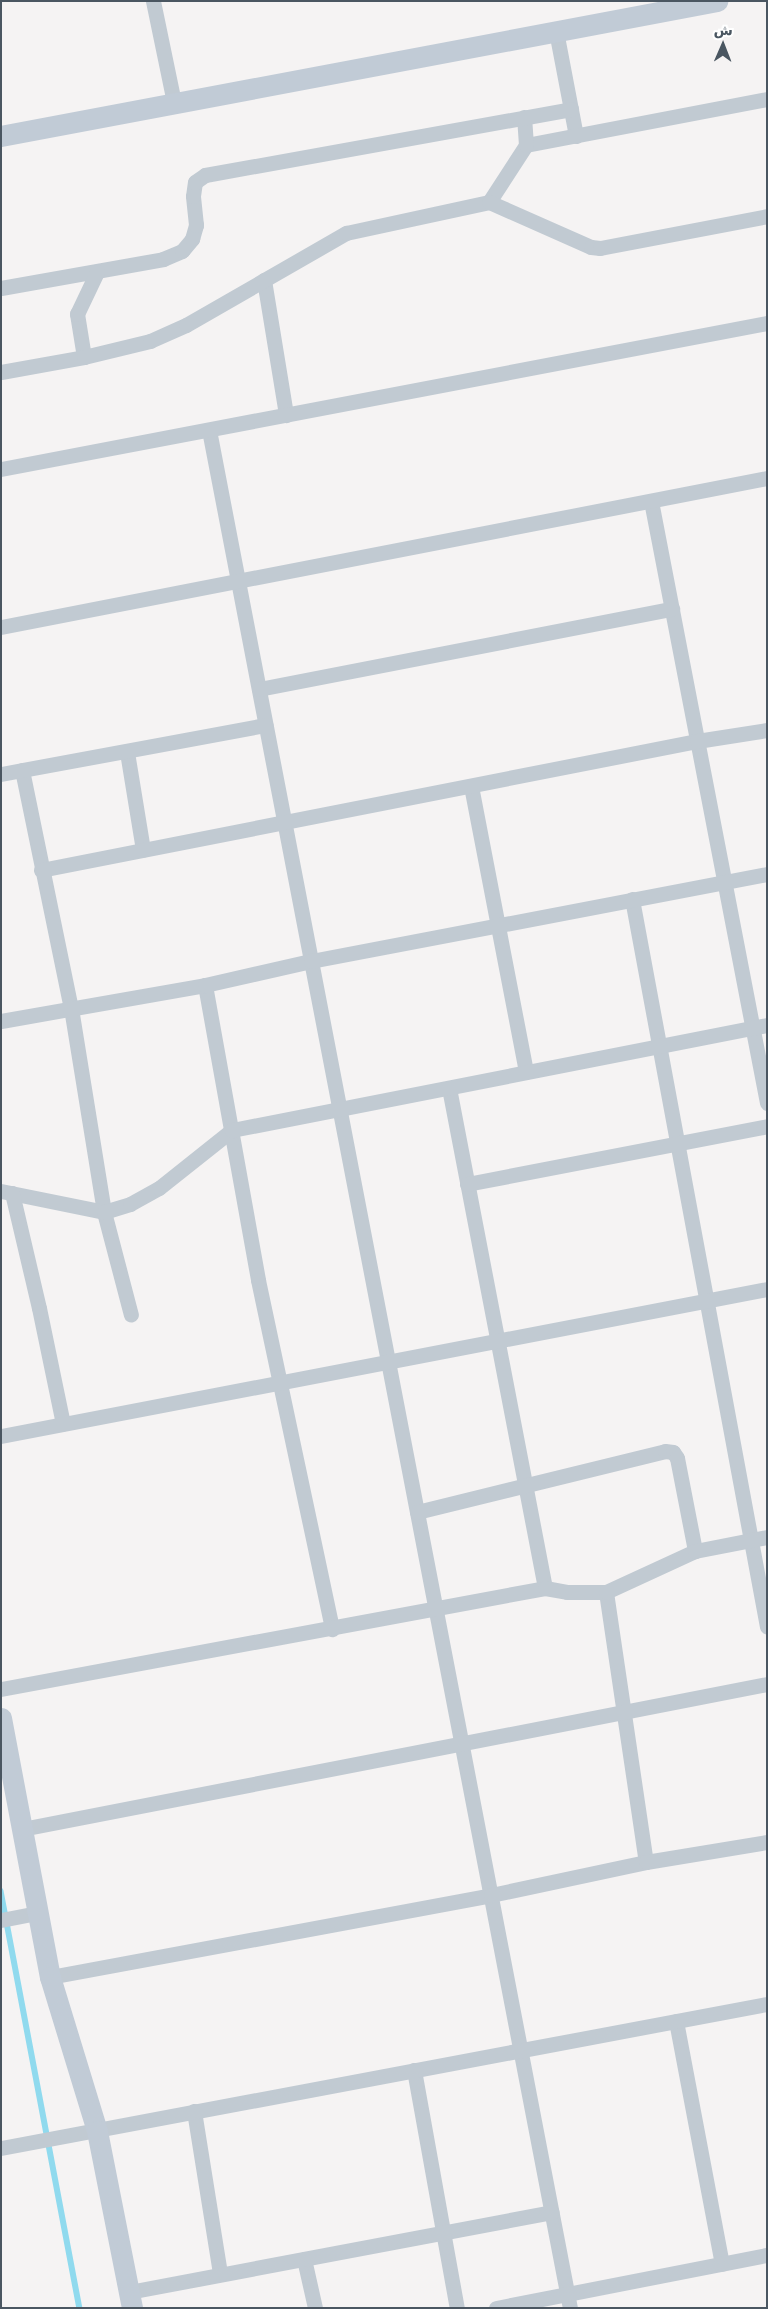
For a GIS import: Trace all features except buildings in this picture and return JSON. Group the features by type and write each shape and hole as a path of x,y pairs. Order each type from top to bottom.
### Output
{"street":[{"path":"153,1 174,102"},
{"path":"1,136 717,1"},
{"path":"556,31 576,136"},
{"path":"526,144 767,99"},
{"path":"1,288 162,259 182,251 192,239 196,225 193,196 195,182 205,175 571,109"},
{"path":"489,202 526,144 524,118"},
{"path":"1,372 84,357 150,341 168,334 346,233 489,202 580,244 600,248 767,216"},
{"path":"84,357 77,314 97,272"},
{"path":"264,280 286,414"},
{"path":"1,469 767,323"},
{"path":"209,430 569,2301"},
{"path":"1,627 767,478"},
{"path":"651,501 724,882 760,1027 767,1103"},
{"path":"259,689 672,609"},
{"path":"1,774 266,725"},
{"path":"41,870 697,741 767,730"},
{"path":"126,752 143,850"},
{"path":"22,770 41,870 71,1008 104,1212 131,1314"},
{"path":"471,786 526,1072"},
{"path":"1,1021 205,985 311,961 767,874"},
{"path":"632,899 767,1627"},
{"path":"205,985 258,1280 332,1629"},
{"path":"63,1424 39,1308 7,1192 104,1212 130,1204 159,1188 232,1130 760,1027"},
{"path":"449,1088 545,1588"},
{"path":"467,1184 767,1126"},
{"path":"1,1436 767,1289"},
{"path":"417,1512 524,1484 665,1451 673,1452 678,1458 695,1551"},
{"path":"1,1690 545,1588 567,1592 606,1592 695,1551 767,1537"},
{"path":"606,1592 646,1862"},
{"path":"22,1829 767,1684"},
{"path":"1,1718 50,1977 97,2131 130,2300 220,2274 552,2212"},
{"path":"50,1977 491,1895 646,1862 767,1842"},
{"path":"1,1920 38,1913"},
{"path":"1,2148 767,2004"},
{"path":"676,2020 722,2264"},
{"path":"414,2070 457,2308"},
{"path":"194,2111 220,2274"},
{"path":"496,2308 569,2301 767,2255"},
{"path":"304,2259 315,2308"}],"waterway":[{"path":"1,1891 80,2308"}]}
